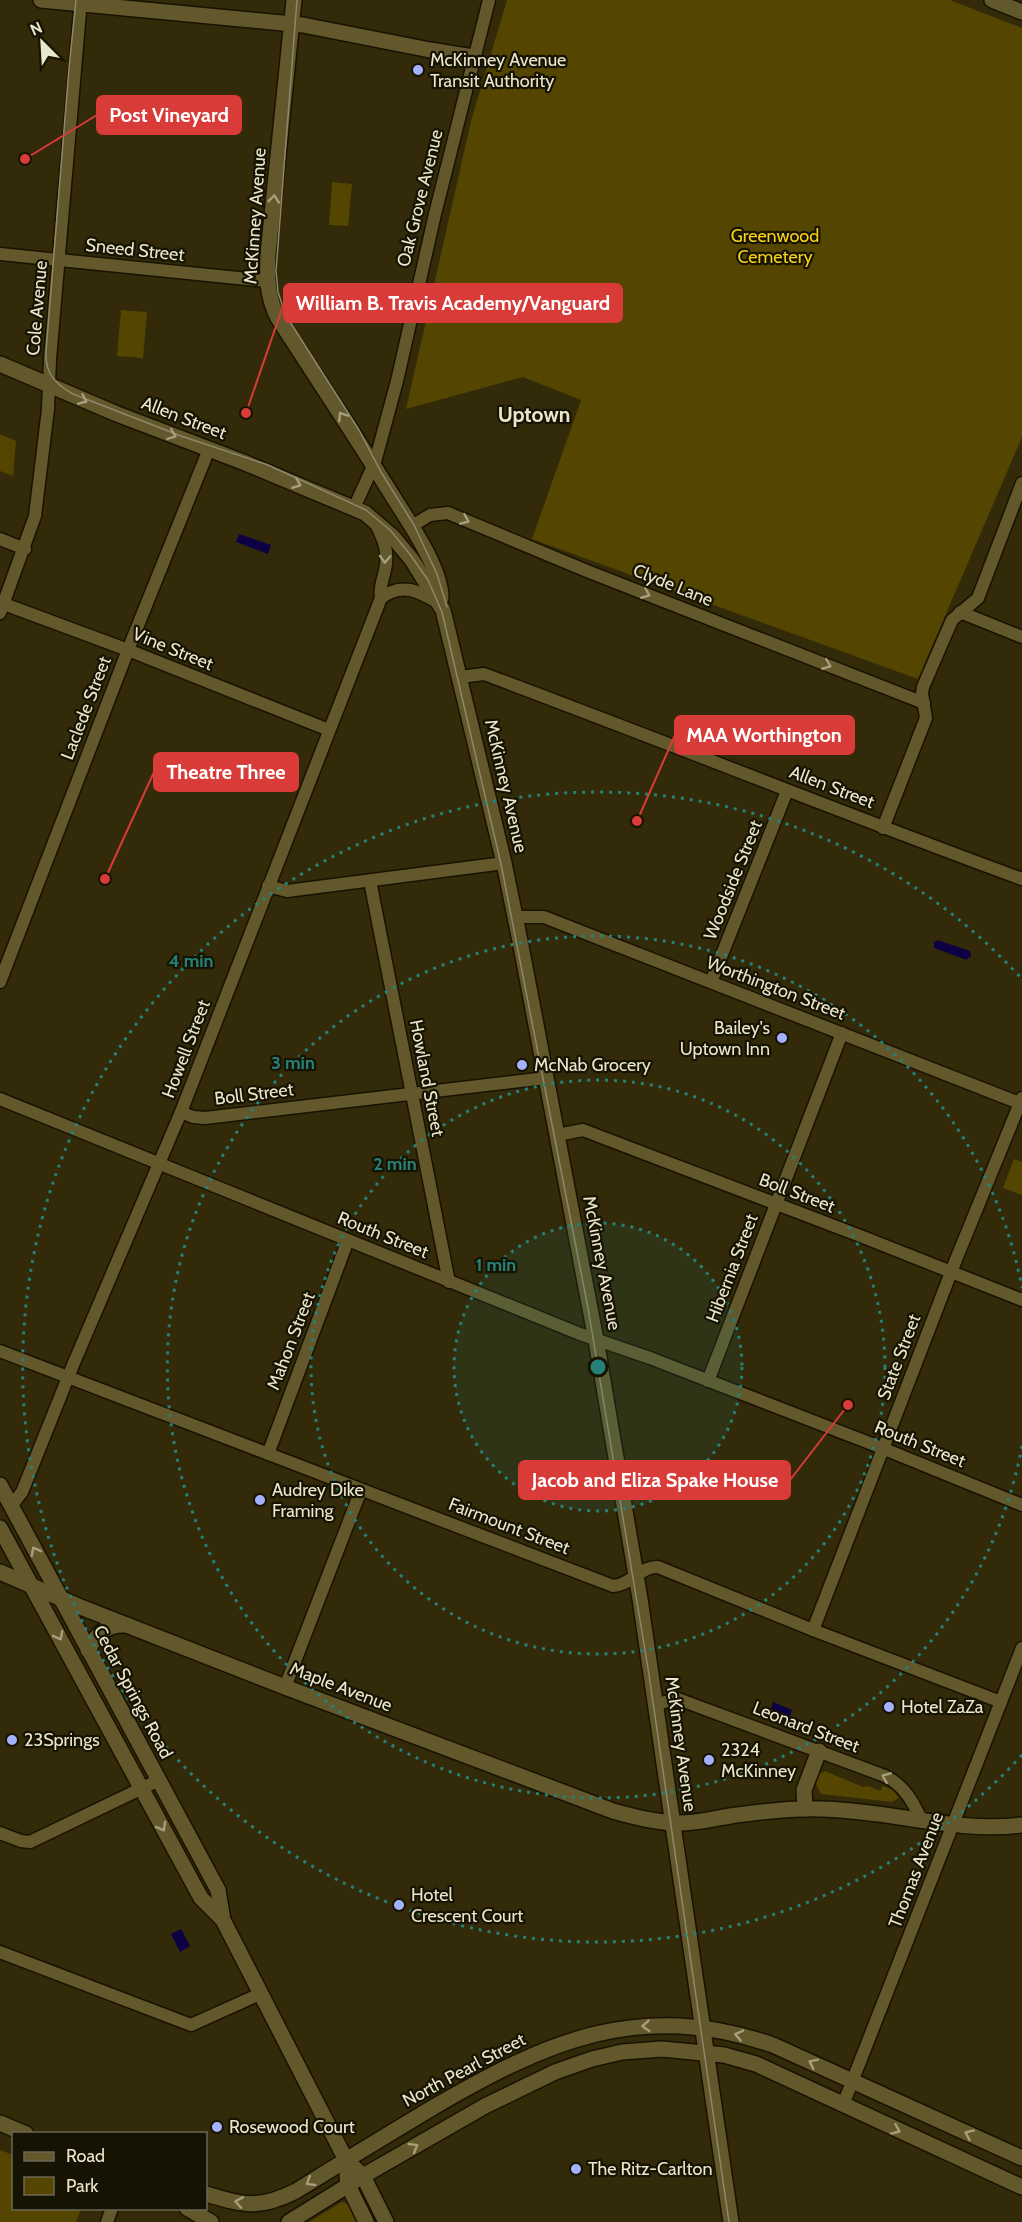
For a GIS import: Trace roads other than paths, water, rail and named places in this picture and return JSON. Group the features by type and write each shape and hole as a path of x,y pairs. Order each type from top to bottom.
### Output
{"main road":[{"path":"41,0 81,2 292,24 473,57"},
{"name":"McKinney Avenue","path":"294,0 267,281 271,301 278,318 423,544 441,591 441,604 504,863 596,1341 656,1704 731,2222"},
{"path":"993,0 1022,12"},
{"name":"Allen Street","path":"0,364 354,508"},
{"name":"McKinney Avenue","path":"354,508 393,537 412,560 441,604"},
{"name":"Cedar Springs Road","path":"0,1485 218,1890 223,1920 346,2160 363,2176 386,2222"},
{"name":"Cedar Springs Road","path":"0,1528 201,1898 223,1920"},
{"name":"Maple Avenue","path":"0,1572 285,1687 612,1811 642,1820 674,1823 805,1809 862,1812 953,1826 1022,1825"},
{"path":"88,1650 103,1630 119,1624 127,1625"},
{"path":"124,1757 141,1748"},
{"path":"805,1809 804,1790 819,1751"},
{"name":"North Pearl Street","path":"207,2194 238,2203 263,2204 296,2191 491,2074 551,2047 594,2033 652,2026 704,2029 738,2035 772,2045 1022,2158"},
{"path":"289,2222 363,2176 485,2106 555,2072 592,2059 622,2052 662,2049 724,2055 756,2064 1022,2187"},
{"path":"0,2123 23,2132"},
{"name":"Cedar Springs Road","path":"346,2160 348,2185 366,2222"},
{"path":"193,2214 211,2222"}],"street":[{"name":"Oak Grove Avenue","path":"354,508 374,465 399,372 473,57 489,0"},
{"name":"Cole Avenue","path":"2,608 35,516 49,385 81,2"},
{"name":"Sneed Street","path":"0,254 267,281"},
{"name":"Laclede Street","path":"0,982 208,449"},
{"path":"883,828 926,718 923,687 949,624 978,597 1022,483"},
{"name":"Clyde Lane","path":"412,526 430,515 448,513 587,571 924,703"},
{"name":"Howell Street","path":"11,1506 22,1492 181,1112 381,598 380,589 387,559 386,547 375,522"},
{"path":"0,539 25,549"},
{"path":"381,598 400,588 412,589 441,604"},
{"name":"Vine Street","path":"2,608 128,650 329,730"},
{"path":"960,612 1022,637"},
{"name":"Allen Street","path":"460,677 484,674 674,745 883,828 1022,879"},
{"name":"Woodside Street","path":"711,982 788,791"},
{"path":"268,886 287,891 504,863"},
{"name":"Howland Street","path":"370,881 449,1282"},
{"name":"Worthington Street","path":"515,917 541,916 1021,1101"},
{"name":"Hibernia Street","path":"708,1381 842,1033"},
{"name":"Boll Street","path":"181,1112 193,1117 205,1118 546,1078"},
{"name":"Routh Street","path":"0,1099 596,1341 650,1358 883,1448 1022,1505"},
{"name":"State Street","path":"813,1630 1021,1101"},
{"name":"Boll Street","path":"557,1135 583,1130 1022,1300"},
{"name":"Mahon Street","path":"267,1454 348,1240"},
{"name":"Fairmount Street","path":"0,1352 613,1586 622,1586 651,1567 658,1567 813,1630 1001,1702"},
{"path":"285,1687 361,1490"},
{"name":"Thomas Avenue","path":"843,2105 1022,1648"},
{"name":"Leonard Street","path":"656,1704 678,1699 896,1781 906,1791 922,1821"},
{"path":"0,1833 30,1842 159,1780"},
{"path":"0,1952 191,2025 260,1994"}],"tram line":[{"path":"76,0 46,352 49,372 56,382 73,394 181,436 268,465 366,510 390,530 409,553 428,580 442,612 501,864 588,1308 648,1668 729,2222"},
{"path":"297,0 276,271 278,292 285,314 359,430 381,472 414,525 437,574 447,607"}],"place":[{"name":"McKinney Avenue Transit Authority","path":"418,70"},
{"name":"Post Vineyard","path":"25,159"},
{"name":"William B. Travis Academy/Vanguard","path":"246,413"},
{"name":"MAA Worthington","path":"637,821"},
{"name":"Theatre Three","path":"105,879"},
{"name":"Bailey's Uptown Inn","path":"782,1038"},
{"name":"McNab Grocery","path":"522,1065"},
{"name":"Jacob and Eliza Spake House","path":"848,1405"},
{"name":"Audrey Dike Framing","path":"260,1500"},
{"name":"Hotel ZaZa","path":"889,1707"},
{"name":"23Springs","path":"12,1740"},
{"name":"2324 McKinney","path":"709,1760"},
{"name":"Hotel Crescent Court","path":"399,1905"},
{"name":"Rosewood Court","path":"217,2127"},
{"name":"The Ritz-Carlton","path":"576,2169"}],"district":[{"name":"Uptown","path":"534,414"}],"park label":[{"name":"Greenwood Cemetery","path":"775,246"}]}
